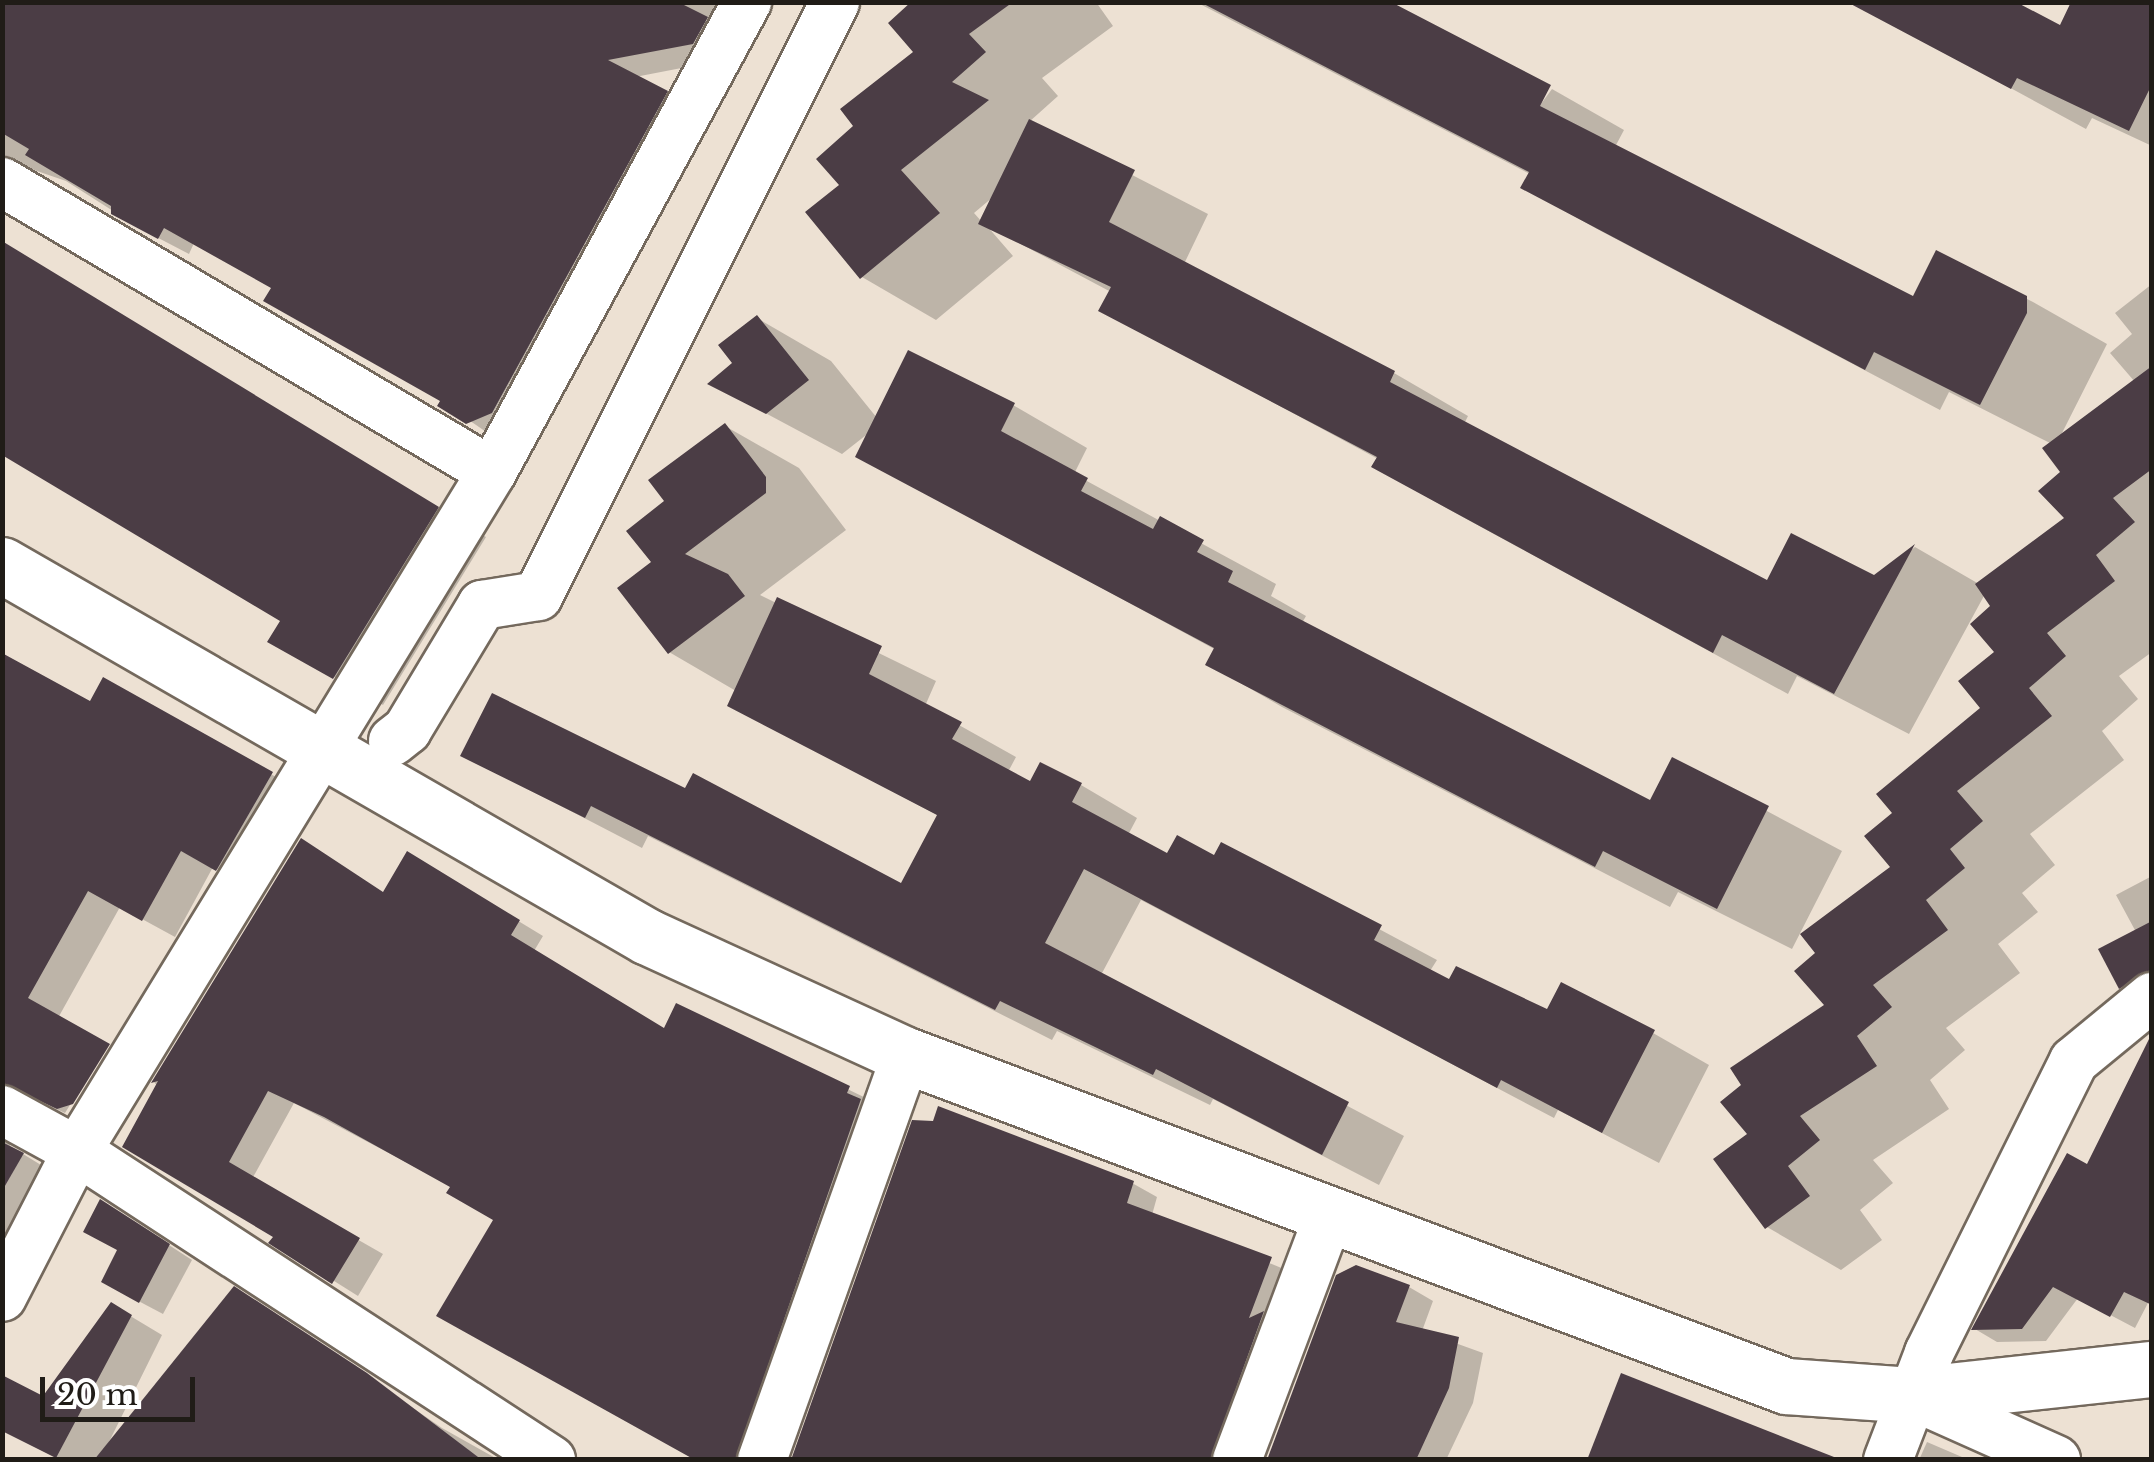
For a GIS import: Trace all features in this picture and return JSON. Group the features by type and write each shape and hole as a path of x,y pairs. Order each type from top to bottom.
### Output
{"street":[{"path":"393,741 407,730 482,605 538,596 835,2"},
{"path":"2,1297 77,1151 324,753 492,472 742,4"},
{"path":"2,182 492,472"},
{"path":"2,564 648,937 906,1055 1786,1386 1911,1395 2152,1369"},
{"path":"1888,1460 1911,1395 2074,1061 2152,996"},
{"path":"762,1460 906,1055"},
{"path":"2,1110 77,1151 551,1460"},
{"path":"1237,1460 1330,1212"},
{"path":"1911,1395 2056,1460"}],"building":[{"path":"2,2 678,2 708,17 693,44 608,60 668,91 492,413 466,424 437,406 440,401 263,301 271,288 164,228 158,239 111,214 111,206 25,155 29,149 2,133"},
{"path":"911,2 1013,2 969,34 986,52 952,82 989,100 901,170 940,213 860,279 805,212 839,185 816,159 853,126 840,109 913,52 888,23"},
{"path":"1200,2 1391,2 1551,85 1540,106 1913,296 1936,250 2027,296 2027,313 1980,405 1874,352 1865,370 1520,188 1529,172"},
{"path":"1847,2 2016,2 2060,25 2071,2 2152,2 2152,84 2129,131 2017,78 2011,89"},
{"path":"1029,119 1135,170 1109,222 1395,371 1390,382 1767,580 1791,533 1874,575 1915,544 1834,694 1722,635 1713,653 1371,467 1377,457 1098,311 1111,287 978,224"},
{"path":"2,241 439,507 333,679 267,642 280,621 2,455"},
{"path":"757,315 809,380 766,414 707,384 732,363 718,345"},
{"path":"908,350 1015,403 1001,431 1088,478 1081,491 1153,529 1160,516 1204,540 1197,552 1233,571 1228,582 1650,800 1672,757 1769,806 1717,909 1603,851 1595,867 1205,665 1214,648 855,457"},
{"path":"2152,366 2152,469 2113,498 2135,522 2096,555 2115,581 2047,633 2066,656 2029,688 2052,716 1957,791 1983,821 1950,849 1965,868 1926,900 1948,930 1873,985 1892,1007 1857,1036 1877,1066 1800,1116 1820,1140 1788,1166 1810,1196 1765,1229 1713,1159 1747,1134 1720,1102 1741,1085 1730,1068 1824,1005 1794,971 1815,953 1800,934 1890,867 1864,836 1892,813 1876,794 1980,708 1958,681 1994,652 1970,624 1990,606 1975,584 2064,518 2038,491 2060,472 2042,448"},
{"path":"725,423 766,477 766,493 685,554 728,574 745,596 668,654 617,588 651,562 626,531 664,501 648,480"},
{"path":"777,597 882,646 869,674 962,722 952,739 1030,781 1040,762 1082,783 1072,802 1167,853 1177,835 1214,855 1221,842 1382,925 1374,940 1449,979 1456,966 1547,1009 1561,982 1655,1030 1602,1133 1501,1080 1497,1088 1084,869 1045,943 1349,1102 1322,1155 1156,1069 1153,1075 1000,1001 995,1010 591,806 585,818 460,756 492,693 685,788 693,773 901,883 937,815 727,706"},
{"path":"2,653 90,701 103,677 273,772 216,871 181,851 142,921 88,891 28,998 110,1044 73,1104 57,1109 2,1083"},
{"path":"301,838 383,892 407,851 520,920 511,935 664,1028 676,1003 850,1086 847,1093 861,1099 735,1460 695,1460 436,1316 493,1220 446,1193 450,1187 324,1117 268,1091 229,1162 360,1238 332,1284 268,1243 273,1237 122,1147 158,1081 151,1083"},
{"path":"2152,921 2152,970 2119,989 2098,949"},
{"path":"2152,1033 2152,1305 2124,1292 2110,1317 2053,1287 2022,1329 1971,1330 2067,1153 2087,1164"},
{"path":"938,1106 1134,1181 1127,1203 1272,1257 1249,1318 1264,1311 1210,1460 791,1460 912,1120 933,1121"},
{"path":"2,1142 24,1153 2,1191"},
{"path":"100,1199 170,1244 139,1303 101,1282 117,1250 83,1232"},
{"path":"1356,1265 1410,1285 1396,1322 1459,1337 1449,1388 1416,1460 1267,1460 1336,1275"},
{"path":"234,1286 367,1373 482,1460 94,1460"},
{"path":"111,1302 132,1315 56,1458 2,1431 2,1375 43,1396"},
{"path":"1621,1373 1834,1457 1834,1460 1587,1460"}]}
